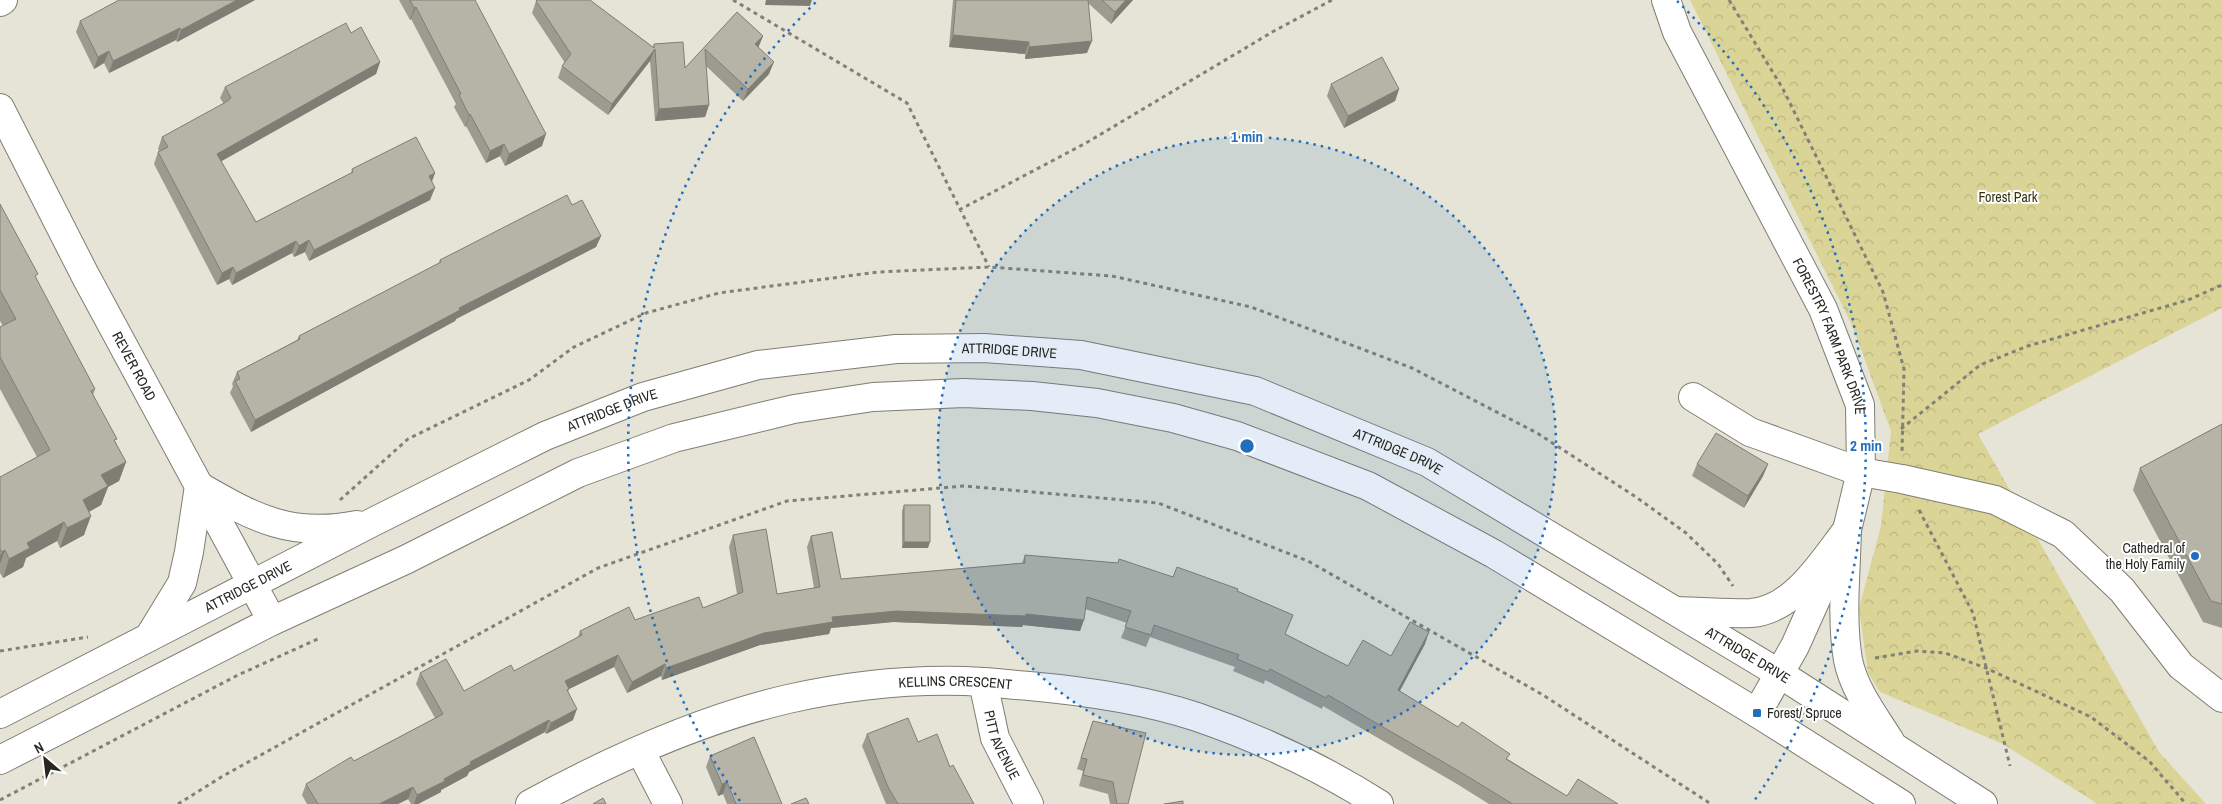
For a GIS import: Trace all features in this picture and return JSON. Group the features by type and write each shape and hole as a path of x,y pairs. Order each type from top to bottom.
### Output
{"main road":[{"name":"FORESTRY FARM PARK DRIVE","path":"1666,0 1677,32 1823,309 1860,405 1861,472 1847,530 1795,646 1757,713"},
{"name":"REVER ROAD","path":"0,108 85,275 272,622"},
{"name":"ATTRIDGE DRIVE","path":"0,714 373,522 545,436 643,397 758,365 896,349 984,348 1082,355 1255,391 1427,462 1780,674 1983,804"},
{"path":"0,760 272,622 405,560 578,472 674,438 794,409 873,398 964,393 1032,396 1097,403 1173,418 1228,433 1368,486 1494,554 1757,713 1901,804"},
{"path":"1693,397 1750,432 1861,472 1902,479 1995,500 2063,534 2122,590 2181,666 2222,698"},
{"path":"148,637 182,583 189,552 199,486 239,509 287,527 339,528 373,522"},
{"path":"1677,611 1753,613 1780,604 1805,583 1847,530"},
{"path":"1847,530 1845,611 1848,661 1860,693 1895,749"},
{"name":"KELLINS CRESCENT","path":"530,804 572,781 640,750 735,714 788,699 850,688 912,682 983,682 1089,692 1194,717 1244,735 1294,757 1340,780 1379,804"},
{"name":"PITT AVENUE","path":"983,682 995,738 1029,804"},
{"path":"640,750 668,804"}],"path":[{"path":"733,0 907,102 989,267"},
{"path":"959,210 1086,143 1274,31 1332,0"},
{"path":"1729,0 1783,89 1883,292 1904,369 1901,429 1902,479 1973,613 2010,766"},
{"path":"1901,429 1980,365 2028,346 2188,300 2222,285"},
{"path":"178,804 249,761 598,568 786,501 964,486 1158,503 1308,561 1543,695 1709,803"},
{"path":"0,800 238,675 320,638"},
{"path":"1944,653 1986,668 2091,717 2149,761 2186,804"}],"green space":[{"name":"Forest Park","path":"1690,0 2222,0 2222,308 1978,434 2159,752 2206,804 2098,804 2003,744 1880,692 1868,673 1859,608 1881,526 1891,431 1852,325"}],"building":[{"path":"119,0 237,0 181,30 180,28 113,61 109,51 98,57 80,21"},
{"path":"410,0 475,0 546,134 509,154 504,144 490,151 469,115 459,95 461,94 416,7 414,8"},
{"path":"537,0 590,0 654,48 654,44 683,42 685,68 737,12 763,36 755,44 774,62 748,89 705,49 709,105 659,109 655,49 612,104 562,66 571,54"},
{"path":"956,0 1088,0 1092,41 1029,47 1029,42 953,35"},
{"path":"1102,0 1126,0 1115,12"},
{"path":"346,23 351,33 361,27 380,62 217,154 256,222 353,172 352,169 416,137 435,173 429,176 435,188 314,250 309,240 299,246 296,241 236,273 233,267 222,273 158,152 168,147 162,137 226,102 231,98 225,87"},
{"path":"1382,57 1399,89 1348,116 1331,84"},
{"path":"567,195 572,205 582,200 601,236 459,308 460,310 255,420 235,381 240,379 237,372 300,339 299,336 441,262 440,260"},
{"path":"0,204 38,274 35,276 95,389 91,391 117,439 114,440 126,462 101,475 108,486 83,500 91,516 67,528 64,522 27,543 30,548 9,559 5,550 2,552 0,549 0,477 50,450 0,357 0,327 16,319 0,290"},
{"name":"Cathedral of the Holy Family","path":"2222,424 2222,604 2211,601 2140,468"},
{"path":"1716,433 1768,464 1748,496 1697,464"},
{"path":"904,505 930,505 930,542 904,542"},
{"path":"766,529 777,594 820,587 811,536 832,532 841,579 1025,563 1025,555 1118,563 1119,559 1173,577 1177,567 1238,589 1237,591 1293,615 1285,634 1348,666 1363,640 1391,656 1410,622 1429,632 1398,690 1458,727 1462,722 1510,754 1506,759 1567,796 1578,779 1618,804 1510,804 1462,773 1328,695 1326,698 1270,669 1268,672 1237,659 1239,655 1154,625 1151,635 1125,627 1131,611 1087,597 1084,620 1026,614 1026,616 897,611 832,617 833,622 764,633 666,668 665,664 632,682 618,655 565,681 569,689 567,690 577,709 551,723 549,720 470,762 471,764 444,779 445,781 417,795 413,787 379,804 318,804 306,784 351,757 354,761 443,714 420,673 446,659 464,691 511,665 514,671 582,635 580,631 629,607 635,620 699,597 703,608 743,592 733,535"},
{"path":"908,718 918,742 937,734 950,767 953,765 974,804 898,804 888,787 867,734"},
{"path":"1093,721 1146,733 1128,804 1117,804 1113,782 1083,775 1087,759 1081,758"},
{"path":"754,737 782,804 736,804 727,782 722,784 710,756"},
{"path":"603,798 606,804 593,804"},
{"path":"806,798 809,804 791,804"},
{"path":"1183,801 1183,804 1164,804"}],"place":[{"name":"Cathedral of the Holy Family","path":"2195,556"},
{"name":"Forest/ Spruce","path":"1757,713"}]}
